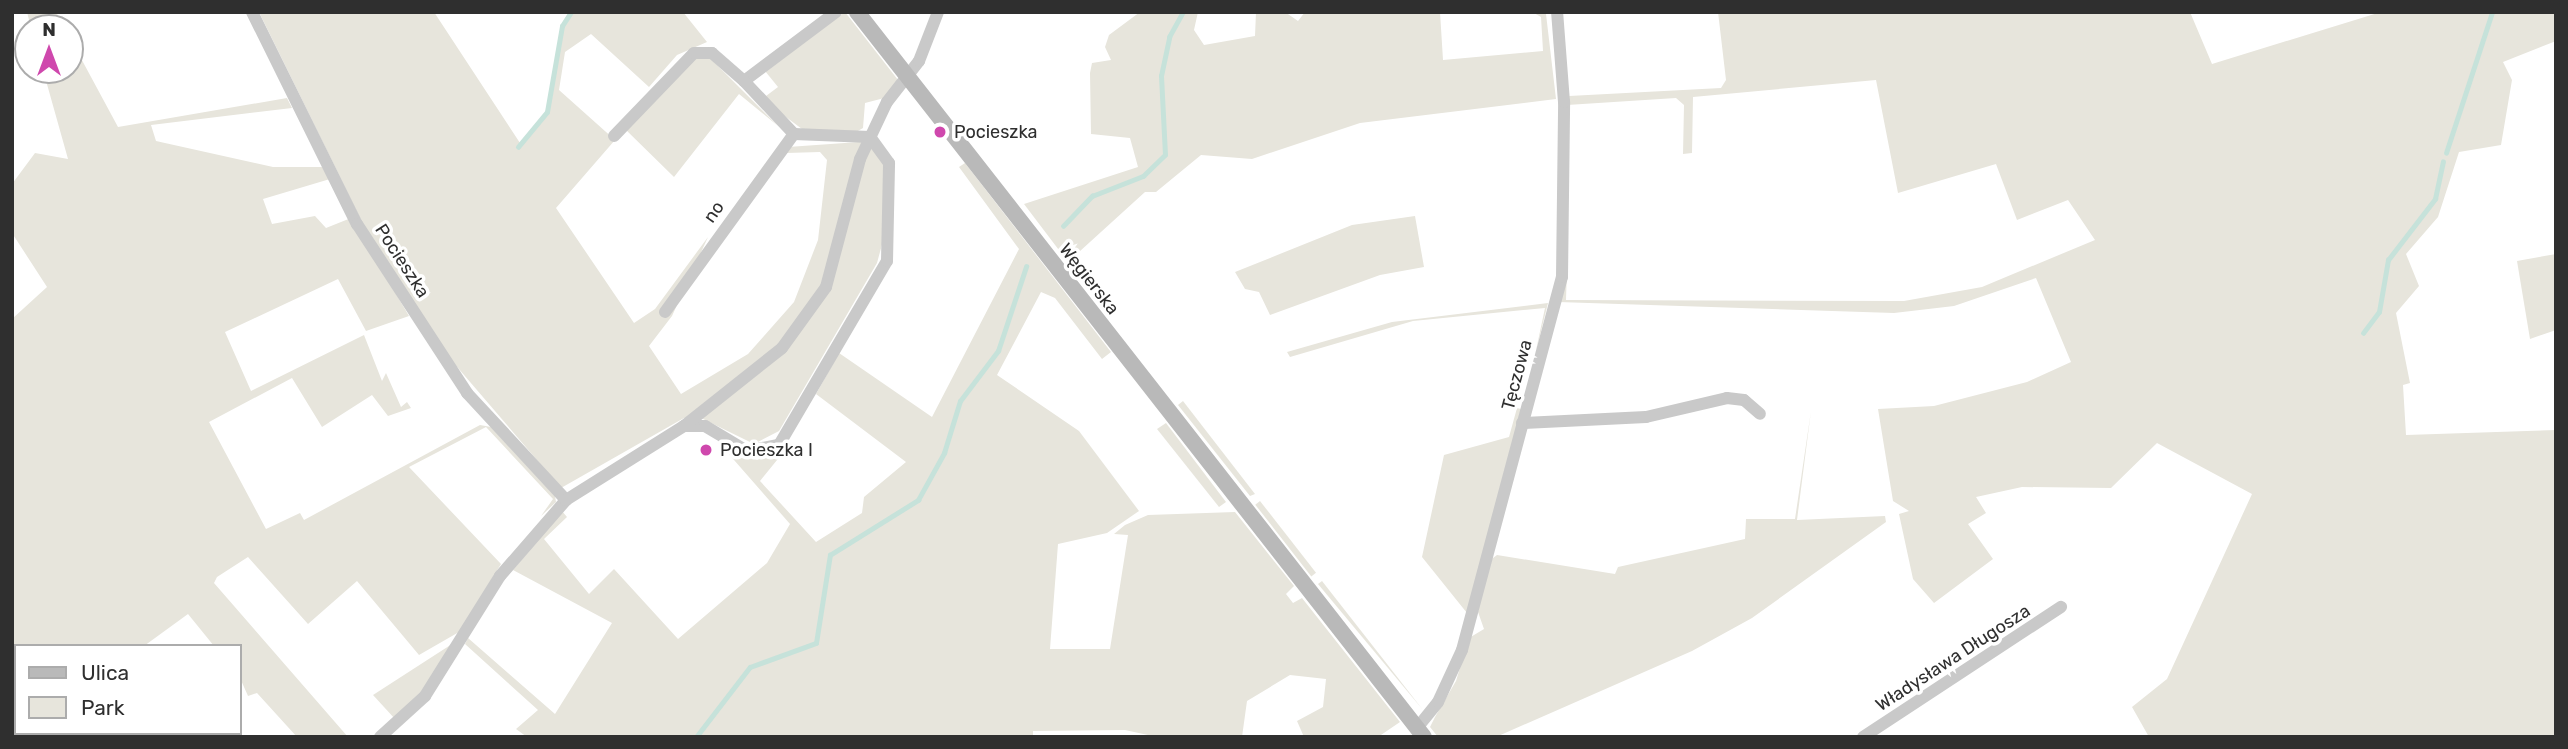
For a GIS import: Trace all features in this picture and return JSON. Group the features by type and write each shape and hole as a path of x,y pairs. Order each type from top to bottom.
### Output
{"main road":[{"name":"Węgierska","path":"857,12 1420,732"}],"street":[{"name":"Pocieszka","path":"252,12 357,224 467,393 566,500"},
{"path":"744,81 836,12"},
{"path":"380,737 425,696 500,576 566,500 684,426 782,348 827,287 870,137 887,102 908,77 938,12"},
{"name":"Tęczowa","path":"1420,732 1438,702 1462,650 1562,277 1564,102 1557,12"},
{"path":"614,136 694,53 712,53 744,81 794,134 870,137"},
{"name":"no","path":"665,312 794,134"},
{"path":"684,426 705,426 747,451 779,445 887,261 889,163 870,137"},
{"path":"1522,423 1646,417 1727,398 1744,400 1760,414"},
{"name":"Władysława Długosza","path":"1863,737 2061,607"}],"green space":[{"path":"27,12 57,14 28,14"},
{"path":"259,12 434,12 520,143 547,111 561,25 569,12 683,12 707,42 677,55 649,87 591,34 565,52 559,90 615,140 556,208 634,323 655,309 708,237 672,316 649,346 681,394 748,354 794,302 818,240 827,160 820,152 786,153 788,147 873,141 882,149 887,226 877,263 779,431 754,444 699,417 684,418 561,488 440,347 362,222"},
{"path":"845,12 898,80 892,96 865,103 863,128 856,132 806,132 762,99 778,87 765,71"},
{"path":"1140,12 1198,12 1194,30 1204,45 1255,36 1256,12 1285,12 1298,21 1305,12 1440,12 1443,60 1543,51 1541,17 1534,13 1546,14 1556,99 1360,123 1252,159 1201,155 1156,192 1145,192 1068,262 1024,204 1138,167 1130,138 1091,134 1090,73 1092,63 1111,60 1105,47 1109,35"},
{"path":"1718,12 2190,12 2212,64 2381,12 2556,12 2556,41 2503,62 2512,80 2501,145 2459,152 2438,217 2406,254 2419,286 2396,313 2410,383 2403,385 2406,435 2556,430 2556,737 2149,737 2132,707 2167,679 2252,494 2157,443 2111,488 2022,487 1976,497 1986,513 1968,524 1993,559 1934,603 1913,579 1899,514 1909,511 1893,501 1878,409 1934,406 2027,382 2071,362 2036,278 1954,306 1894,313 1558,302 1567,269 1566,300 1904,301 1982,287 2095,240 2068,200 2017,220 1996,164 1898,193 1876,80 1693,97 1692,153 1683,154 1684,105 1676,98 1567,105 1569,96 1721,88 1726,80"},
{"path":"695,56 710,58 778,126 739,94 674,177 625,129"},
{"path":"84,64 118,127 287,98 292,108 151,125 156,141 273,167 322,167 330,179 263,199 272,224 315,216 326,228 351,218 409,316 366,331 338,279 225,332 251,391 364,335 382,381 386,373 401,407 407,402 411,408 388,416 372,395 322,427 292,378 209,422 266,529 300,513 304,520 480,425 491,427 555,496 556,502 541,516 553,499 486,427 409,467 501,564 459,632 419,655 357,581 308,624 248,557 217,577 214,583 348,737 297,737 257,693 248,696 242,682 242,644 212,644 188,614 147,644 14,644 14,735 34,735 12,737 12,319 47,287 12,233 12,184 35,153 68,159 47,84 84,84"},
{"path":"965,163 1111,352 1102,359 1055,298 1041,292 997,375 1079,431 1139,511 1107,533 1058,544 1050,649 1110,649 1128,535 1114,534 1125,525 1148,515 1235,512 1294,586 1286,594 1293,603 1302,598 1400,722 1378,737 1304,737 1297,721 1323,707 1326,679 1290,675 1247,701 1242,737 1157,737 1125,730 1033,731 1033,737 527,737 516,729 538,710 465,644 468,638 555,714 612,623 513,570 562,511 567,517 544,539 589,594 614,569 678,639 767,563 790,524 720,444 757,460 786,449 760,481 816,542 862,513 864,497 906,462 816,394 839,353 932,417 1019,249 959,167"},
{"path":"1415,216 1424,267 1380,275 1270,315 1259,292 1245,289 1235,272 1352,225"},
{"path":"2556,254 2556,330 2530,339 2517,261"},
{"path":"1548,303 1535,355 1545,308 1413,321 1290,357 1287,352 1392,322"},
{"path":"1183,401 1255,494 1250,496 1178,405"},
{"path":"1517,408 1521,409 1467,613 1422,557 1444,455 1509,437"},
{"path":"1811,411 1797,520 1885,516 1886,522 1752,618 1692,651 1496,737 1438,737 1430,727 1456,681 1469,638 1484,629 1478,612 1489,561 1497,555 1615,574 1618,567 1745,539 1746,519 1795,519"},
{"path":"1166,423 1226,502 1219,507 1157,429"},
{"path":"1260,501 1316,573 1311,576 1255,505"},
{"path":"1322,581 1423,710 1318,584"},
{"path":"452,644 430,683 395,719 373,695"}],"waterway":[{"path":"518,147 547,112 562,26 571,12"},
{"path":"1063,226 1092,196 1143,176 1165,155 1161,76 1169,37 1183,12"},
{"path":"2446,153 2492,12"},
{"path":"2363,333 2379,312 2388,260 2435,199 2443,162"},
{"path":"696,737 750,667 816,643 830,555 918,500 944,453 960,401 998,351 1026,267"}],"place":[{"name":"Pocieszka","path":"940,132"},
{"name":"Pocieszka I","path":"706,450"}]}
